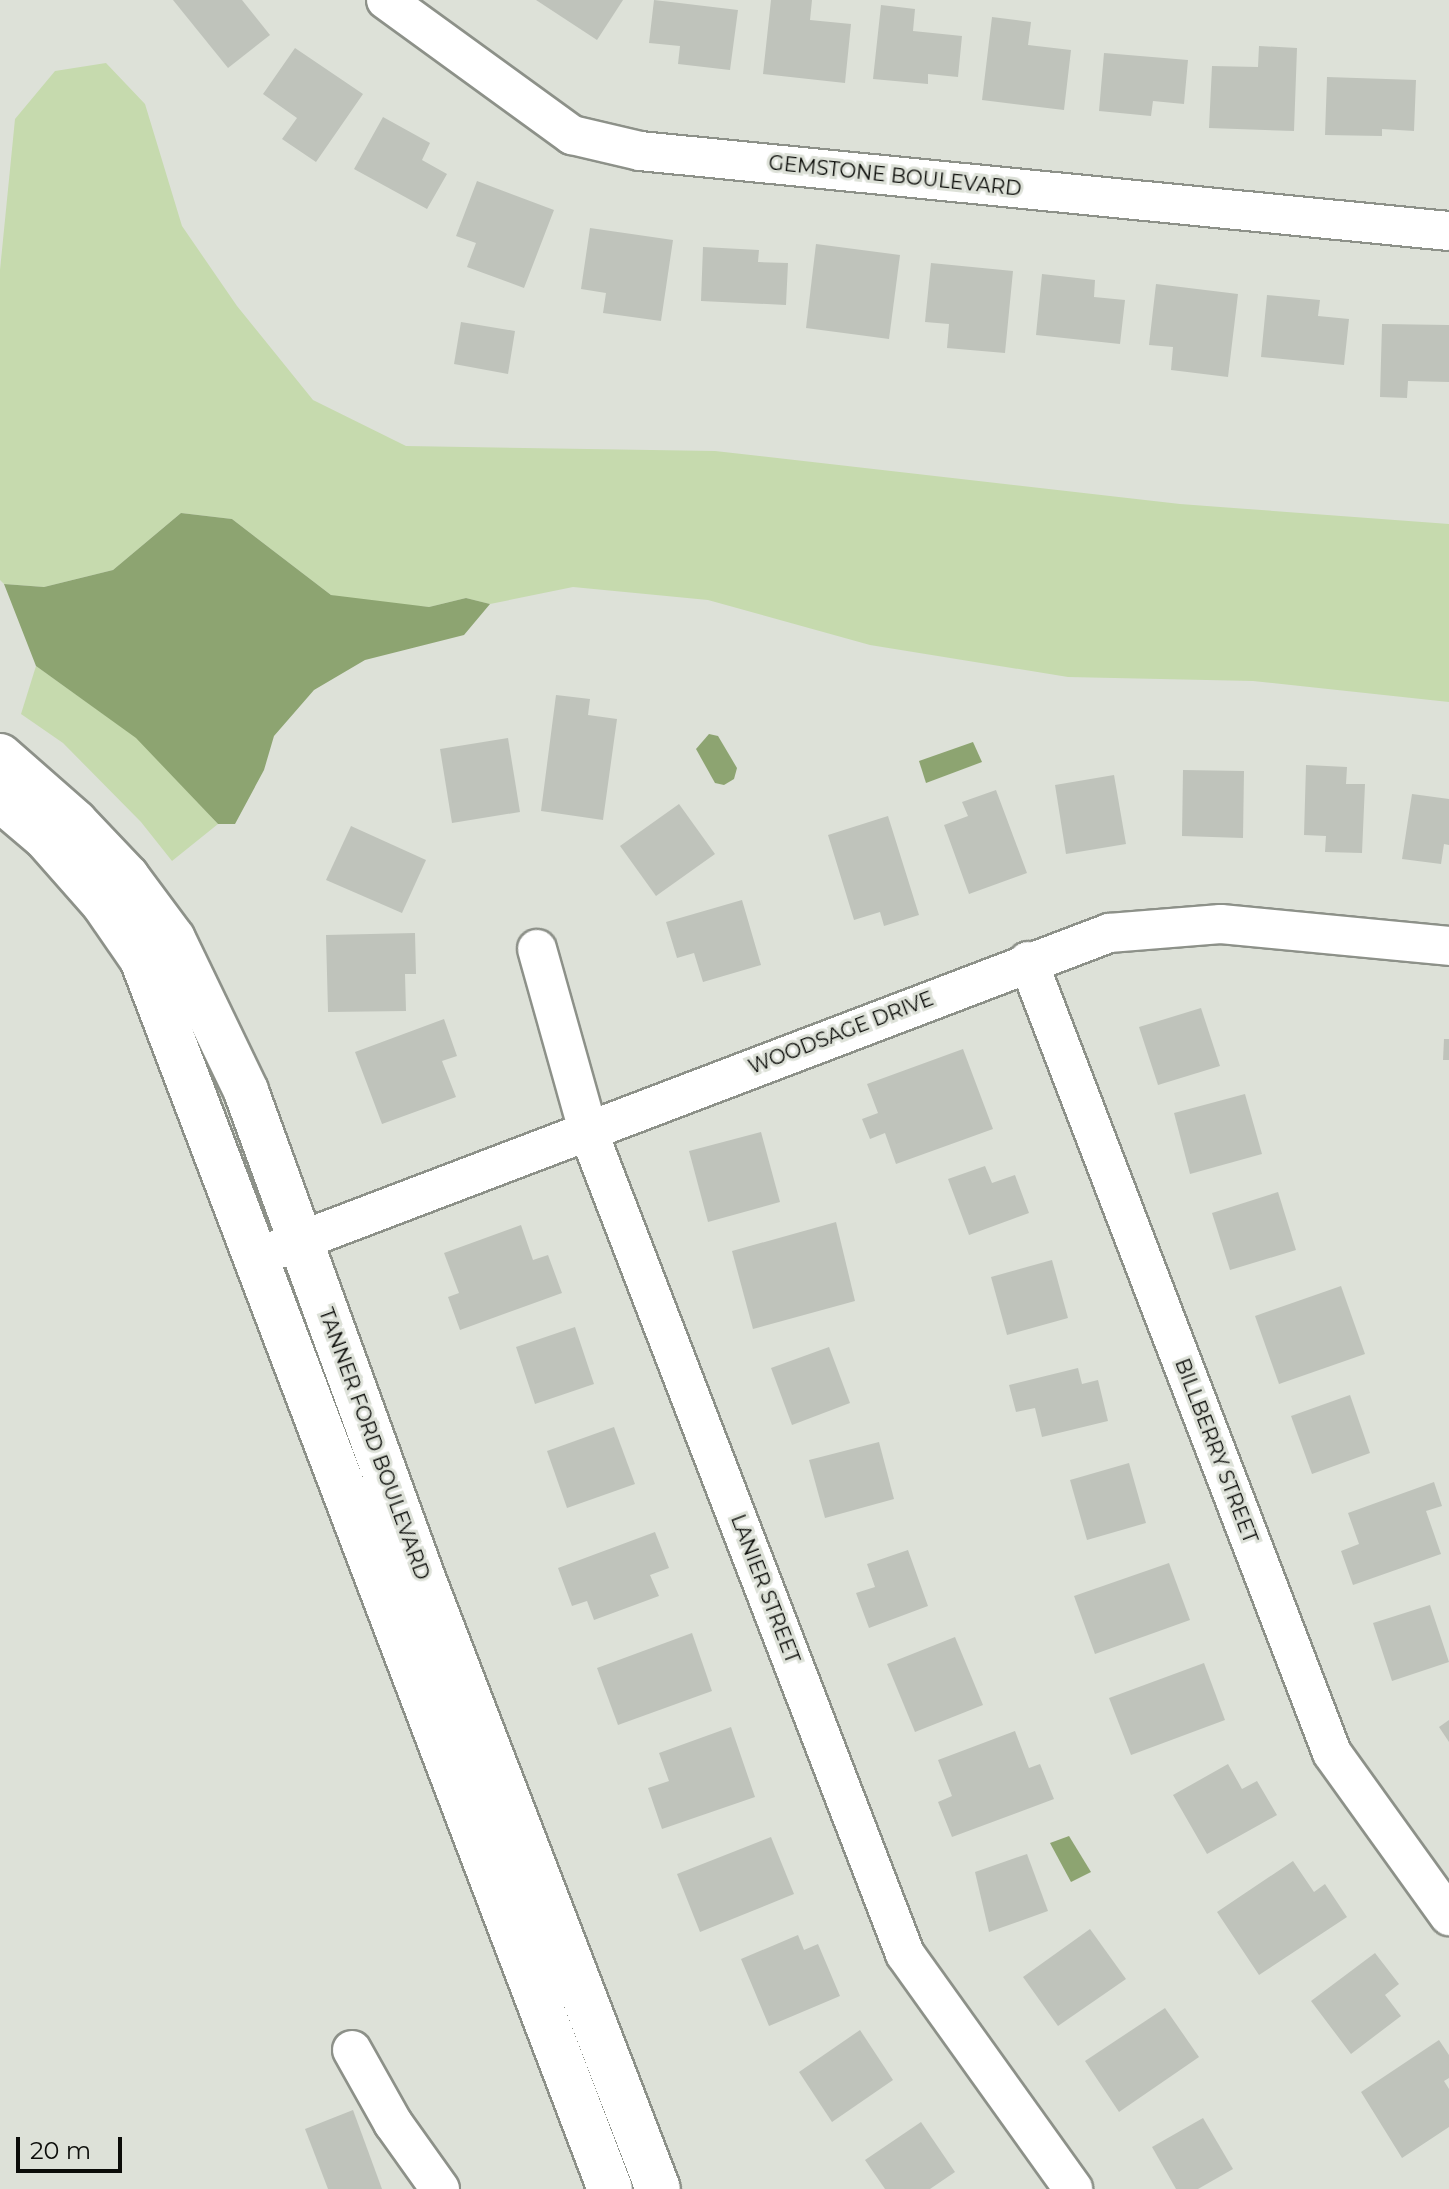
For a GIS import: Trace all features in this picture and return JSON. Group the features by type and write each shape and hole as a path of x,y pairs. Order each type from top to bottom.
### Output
{"street":[{"name":"GEMSTONE BOULEVARD","path":"386,0 572,135 640,151 1449,231"},
{"name":"TANNER FORD BOULEVARD","path":"0,756 75,822 127,877 173,939 246,1091 429,1596 658,2189"},
{"path":"0,799 45,837 104,904 142,959 610,2189"},
{"name":"WOODSAGE DRIVE","path":"255,1258 1028,961 1109,933 1161,925 1221,924 1449,946"},
{"name":"LANIER STREET","path":"537,949 588,1131 905,1954 1073,2189"},
{"name":"BILLBERRY STREET","path":"1028,961 1332,1753 1449,1916"},
{"path":"352,2050 393,2123 440,2189"}],"shaded area":[{"path":"106,63 145,104 182,226 237,306 313,400 406,446 715,451 1180,504 1449,524 1449,702 1253,681 1068,677 870,645 708,600 573,587 490,604 466,598 429,607 353,601 331,595 232,519 181,513 113,570 44,587 4,584 0,580 0,270 15,119 55,71"},
{"path":"181,513 232,519 331,595 429,607 466,598 490,604 464,635 365,660 314,690 274,736 264,770 235,824 218,824 136,738 36,666 4,584 44,587 113,570"},
{"path":"36,666 137,738 218,824 172,861 141,822 63,743 21,714"},
{"path":"709,734 718,736 737,768 734,779 724,785 715,783 696,749"},
{"path":"973,742 982,762 926,783 919,761"},
{"path":"1069,1836 1091,1872 1071,1882 1050,1843"}],"building":[{"path":"173,0 242,0 270,35 228,68"},
{"path":"536,0 623,0 597,40"},
{"path":"654,0 738,10 730,70 678,64 680,46 649,43"},
{"path":"771,0 812,0 810,20 851,24 845,83 763,74"},
{"path":"881,5 915,9 913,31 962,36 958,77 928,74 928,84 873,79"},
{"path":"992,17 1031,22 1028,45 1071,50 1064,110 982,100"},
{"path":"1259,46 1297,48 1294,131 1209,128 1212,66 1258,67"},
{"path":"295,48 363,94 316,162 282,139 297,118 263,94"},
{"path":"1104,53 1188,60 1184,104 1153,101 1151,116 1099,111"},
{"path":"1327,77 1416,80 1414,131 1382,129 1382,136 1325,135"},
{"path":"383,117 430,143 422,160 447,174 427,209 354,169"},
{"path":"477,181 554,210 524,288 467,267 476,243 456,236"},
{"path":"590,228 673,240 661,321 603,313 606,293 581,289"},
{"path":"816,244 900,255 889,339 806,328"},
{"path":"703,247 759,250 758,262 788,263 786,305 701,301"},
{"path":"931,263 1013,271 1005,353 947,348 949,324 925,322"},
{"path":"1042,274 1095,280 1094,297 1125,300 1120,344 1036,335"},
{"path":"1156,284 1238,294 1228,377 1171,370 1173,347 1149,345"},
{"path":"1267,295 1320,300 1318,316 1349,319 1344,365 1261,357"},
{"path":"461,322 515,331 508,374 454,364"},
{"path":"1382,324 1449,325 1449,382 1408,381 1407,398 1380,397"},
{"path":"556,695 590,699 588,715 617,719 603,820 541,811"},
{"path":"508,738 520,812 452,823 440,749"},
{"path":"1306,765 1347,767 1346,784 1365,784 1362,853 1325,852 1326,836 1304,835"},
{"path":"1183,770 1244,771 1243,838 1182,836"},
{"path":"1114,775 1126,844 1066,854 1055,785"},
{"path":"996,790 1027,873 969,894 944,825 968,816 962,802"},
{"path":"1412,794 1449,799 1449,845 1444,844 1441,864 1402,859"},
{"path":"679,804 715,854 656,896 620,846"},
{"path":"888,816 919,915 884,926 880,912 854,920 828,835"},
{"path":"351,826 426,860 402,913 326,880"},
{"path":"742,900 761,965 703,982 694,953 677,958 666,922"},
{"path":"415,933 416,974 405,974 406,1011 328,1012 326,935"},
{"path":"1201,1008 1220,1066 1158,1085 1139,1027"},
{"path":"444,1019 457,1056 442,1061 456,1097 382,1124 355,1052"},
{"path":"1444,1039 1449,1039 1449,1060 1443,1060"},
{"path":"963,1049 993,1129 896,1164 885,1133 870,1139 862,1119 878,1113 867,1084"},
{"path":"1245,1094 1262,1154 1190,1174 1174,1113"},
{"path":"761,1132 780,1202 708,1222 689,1151"},
{"path":"985,1166 992,1183 1015,1175 1029,1213 969,1235 948,1179"},
{"path":"1278,1192 1296,1250 1230,1270 1212,1213"},
{"path":"836,1222 855,1301 753,1329 732,1251"},
{"path":"521,1225 533,1260 548,1255 562,1293 460,1330 448,1297 459,1293 444,1253"},
{"path":"1052,1260 1068,1318 1007,1335 991,1277"},
{"path":"1341,1286 1365,1354 1279,1384 1255,1316"},
{"path":"575,1327 594,1384 535,1404 516,1347"},
{"path":"829,1347 850,1403 792,1425 771,1368"},
{"path":"1078,1368 1082,1384 1098,1380 1108,1421 1042,1437 1035,1408 1016,1412 1009,1385"},
{"path":"1350,1395 1370,1453 1312,1474 1291,1416"},
{"path":"614,1427 635,1484 567,1508 547,1451"},
{"path":"879,1442 894,1499 825,1518 809,1460"},
{"path":"1129,1463 1146,1523 1087,1540 1070,1480"},
{"path":"1434,1482 1442,1506 1426,1511 1441,1554 1353,1585 1341,1551 1359,1544 1348,1513"},
{"path":"655,1532 669,1568 650,1575 659,1596 594,1620 587,1601 572,1606 558,1568"},
{"path":"908,1550 928,1606 869,1628 856,1593 875,1587 867,1564"},
{"path":"1169,1563 1190,1620 1095,1654 1074,1596"},
{"path":"1430,1605 1449,1662 1392,1681 1373,1623"},
{"path":"692,1633 712,1691 618,1725 597,1668"},
{"path":"955,1637 983,1705 915,1732 887,1664"},
{"path":"1204,1663 1225,1720 1131,1755 1109,1698"},
{"path":"1449,1720 1449,1742 1439,1727"},
{"path":"731,1727 755,1797 662,1829 648,1788 669,1781 659,1753"},
{"path":"1015,1731 1029,1768 1040,1764 1054,1799 952,1837 938,1802 952,1796 938,1760"},
{"path":"1228,1764 1242,1789 1257,1781 1277,1815 1207,1854 1173,1795"},
{"path":"771,1837 794,1894 700,1932 677,1874"},
{"path":"1027,1854 1048,1911 989,1932 975,1872"},
{"path":"1293,1861 1314,1892 1325,1884 1347,1917 1259,1975 1217,1912"},
{"path":"1090,1929 1126,1979 1058,2026 1023,1977"},
{"path":"798,1935 804,1950 818,1944 840,1996 769,2026 741,1959"},
{"path":"1375,1953 1399,1984 1385,1995 1401,2016 1351,2054 1311,2001"},
{"path":"1165,2008 1199,2057 1119,2112 1085,2061"},
{"path":"860,2030 893,2080 832,2122 799,2072"},
{"path":"1439,2040 1449,2055 1449,2078 1444,2081 1449,2089 1449,2127 1402,2158 1361,2092"},
{"path":"353,2110 382,2189 328,2189 305,2129"},
{"path":"1203,2118 1233,2169 1198,2189 1176,2189 1152,2147"},
{"path":"921,2122 955,2172 930,2189 885,2189 865,2160"}]}
